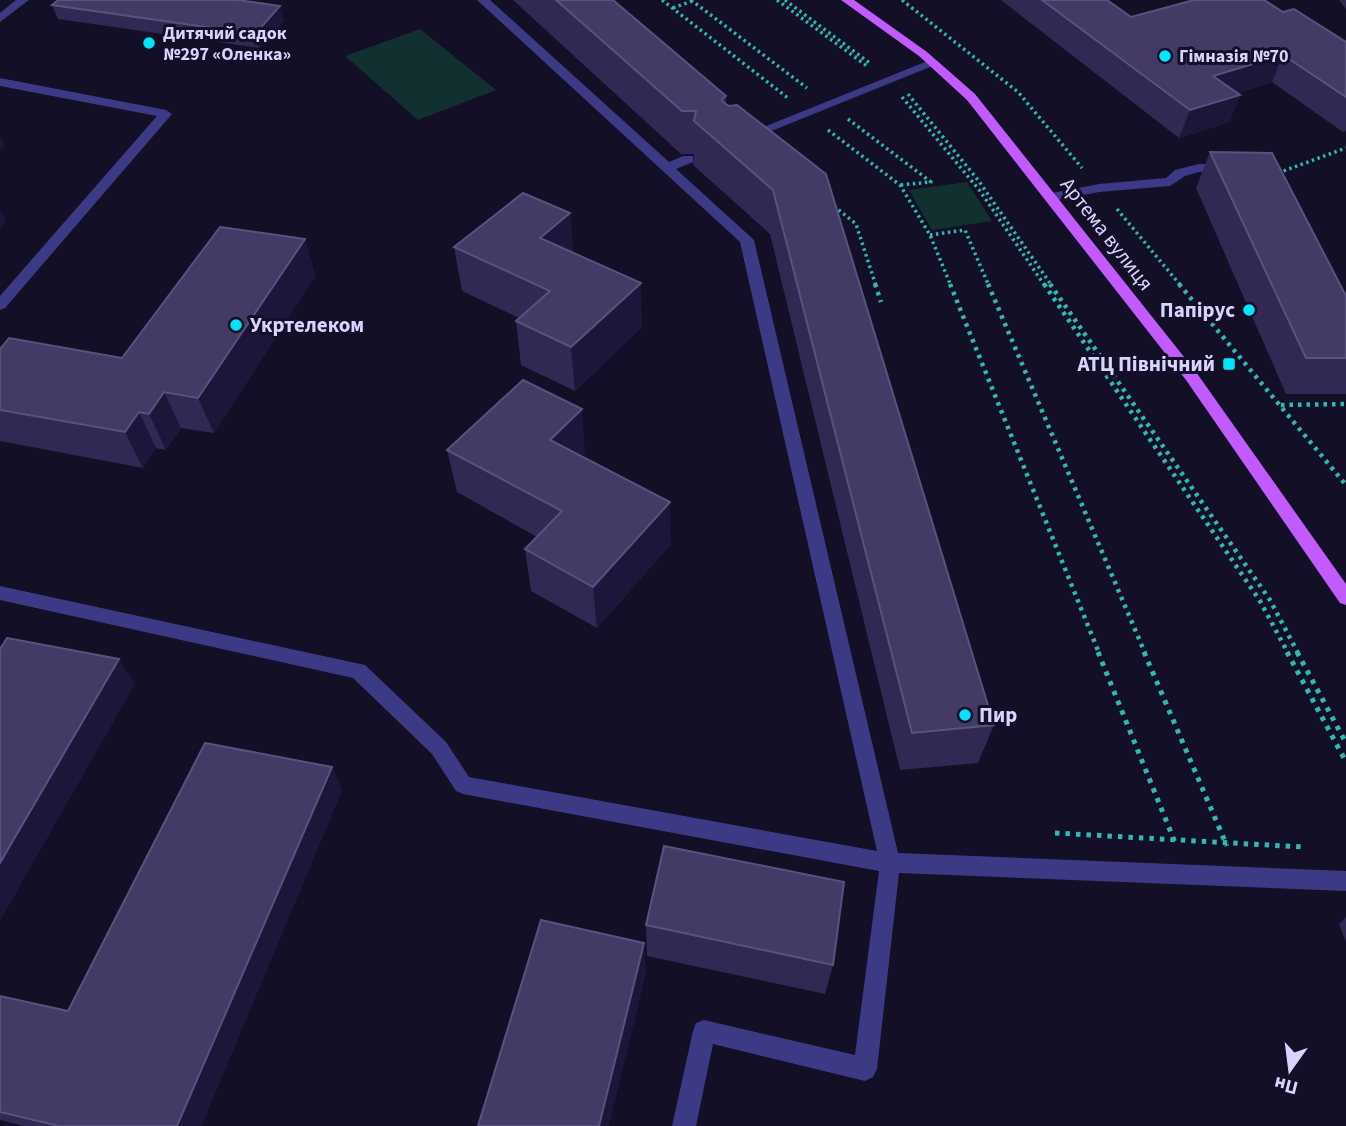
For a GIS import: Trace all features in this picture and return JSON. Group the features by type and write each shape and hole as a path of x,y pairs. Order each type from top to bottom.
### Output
{"main road":[{"name":"Артема вулиця","path":"847,0 934,63 971,97 1191,376 1346,598"}],"lane":[{"path":"0,19 23,0"},
{"path":"482,0 747,240 890,863 865,1069 704,1031 684,1126"},
{"path":"729,143 934,63"},
{"path":"0,82 166,114 0,305"},
{"path":"666,168 688,159"},
{"path":"1052,197 1099,188 1170,182 1180,173 1199,168 1243,168 1265,177"},
{"path":"2,595 358,671 439,748 463,785 890,863 1346,881"}],"path":[{"path":"662,0 900,185 930,235 1189,875"},
{"path":"672,8 696,0"},
{"path":"777,0 889,80 901,85 978,180 1270,600 1346,744"},
{"path":"785,0 889,80 980,191 1260,601 1346,762"},
{"path":"1265,177 1346,148"},
{"path":"827,200 856,224 881,302"},
{"path":"930,235 965,230 1241,877"},
{"path":"1346,404 1281,405 1346,485"},
{"path":"1055,833 1306,847"}],"green space":[{"path":"420,29 496,90 418,120 345,56"},
{"path":"967,182 992,221 932,230 909,190"}],"building":[{"path":"58,0 238,0 280,6 255,34 52,5"},
{"path":"556,0 613,0 726,96 722,99 723,102 729,106 737,105 826,174 994,725 912,733 773,190 694,121 696,111 682,111"},
{"path":"1042,0 1107,0 1131,17 1194,0 1264,0 1283,12 1294,9 1346,42 1346,97 1283,55 1213,76 1240,95 1190,110"},
{"path":"1210,152 1272,153 1346,296 1346,358 1306,358"},
{"path":"523,193 570,213 540,238 641,283 571,347 516,321 550,291 454,247"},
{"path":"220,227 305,239 198,398 164,392 149,414 139,412 125,432 0,410 0,349 9,338 122,358"},
{"path":"523,380 582,409 550,440 670,502 593,587 525,549 562,511 447,450"},
{"path":"7,638 119,659 0,863 0,649"},
{"path":"205,743 332,767 177,1126 59,1126 0,1112 0,996 68,1011"},
{"path":"664,846 844,882 833,965 646,925"},
{"path":"541,920 644,943 599,1126 478,1126"}],"place":[{"name":"Дитячий садок №297 «Оленка»","path":"149,43"},
{"name":"Гімназія №70","path":"1165,56"},
{"name":"Папірус","path":"1249,310"},
{"name":"Укртелеком","path":"236,325"},
{"name":"АТЦ Північний","path":"1229,364"},
{"name":"Пир","path":"965,715"}]}
